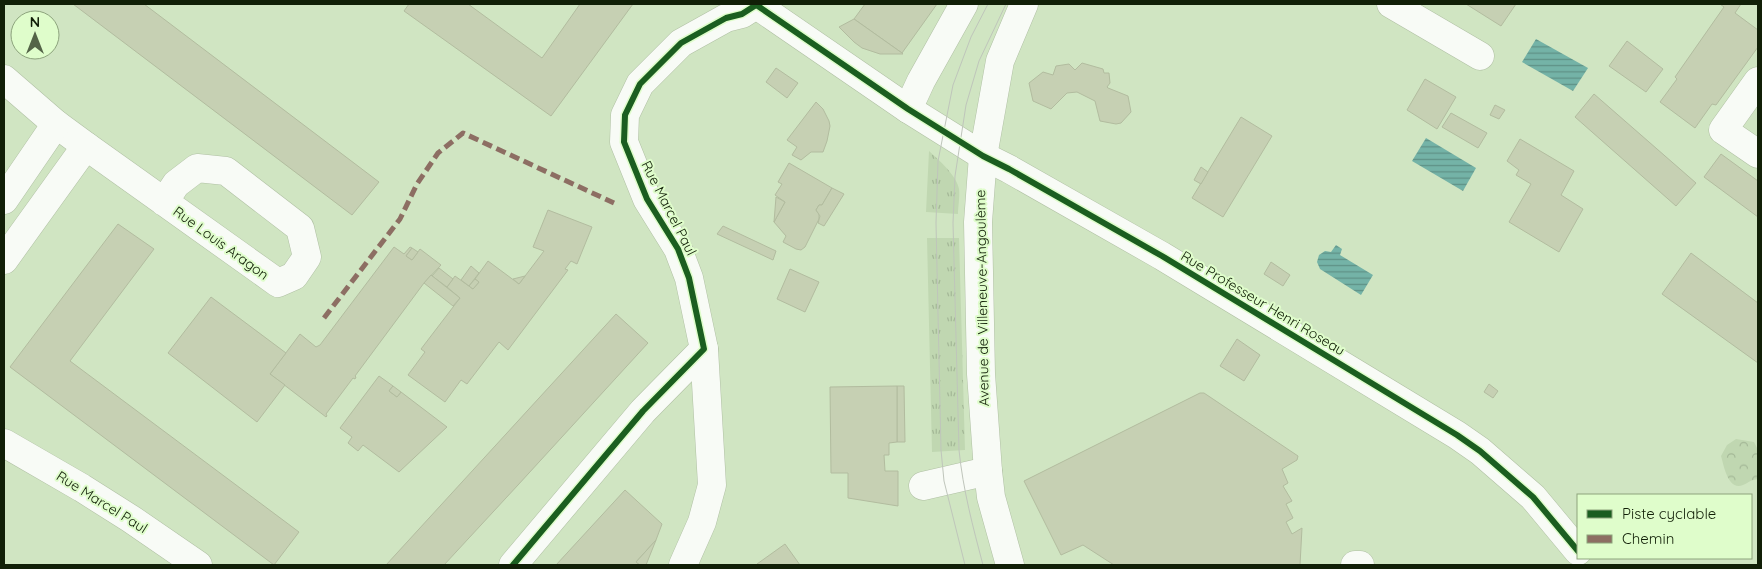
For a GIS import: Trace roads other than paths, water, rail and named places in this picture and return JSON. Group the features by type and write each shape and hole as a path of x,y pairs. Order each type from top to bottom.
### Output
{"street":[{"name":"Rue Professeur Henri Roseau","path":"755,4 908,109 983,156 1162,256 1457,435 1480,451 1533,497 1577,550"},
{"name":"Rue Marcel Paul","path":"684,565 702,522 712,485 704,349 690,278 678,249 647,199 624,142 625,115 640,84 681,44 726,18 742,14 755,4"},
{"path":"908,109 921,81 964,4"},
{"name":"Avenue de Villeneuve-Angoulème","path":"1010,565 991,497 988,471 981,374 978,222 983,156 1000,61 1024,4"},
{"path":"1391,4 1480,56"},
{"name":"Rue Louis Aragon","path":"4,79 56,124 164,202 278,283 294,276 307,257 300,228 226,171 196,168 176,184 164,202"},
{"path":"1758,81 1723,130 1758,154"},
{"path":"4,200 56,124"},
{"path":"4,260 86,146"},
{"path":"513,565 643,411 704,349"},
{"name":"Rue Marcel Paul","path":"4,443 82,488 198,565"},
{"path":"923,486 988,471"},
{"path":"1355,565 1360,565"}],"water":[{"path":"1536,39 1588,68 1573,91 1522,62"},
{"path":"1426,138 1476,168 1463,191 1412,161"},
{"path":"1336,245 1342,249 1340,255 1373,275 1361,295 1320,269 1317,262 1319,255 1325,251 1331,252"}],"tram line":[{"path":"965,565 944,481 941,450 936,223 938,161 953,85 971,37 988,4"},
{"path":"983,565 966,494 959,450 953,223 955,176 966,105 979,61 1006,4"}]}
